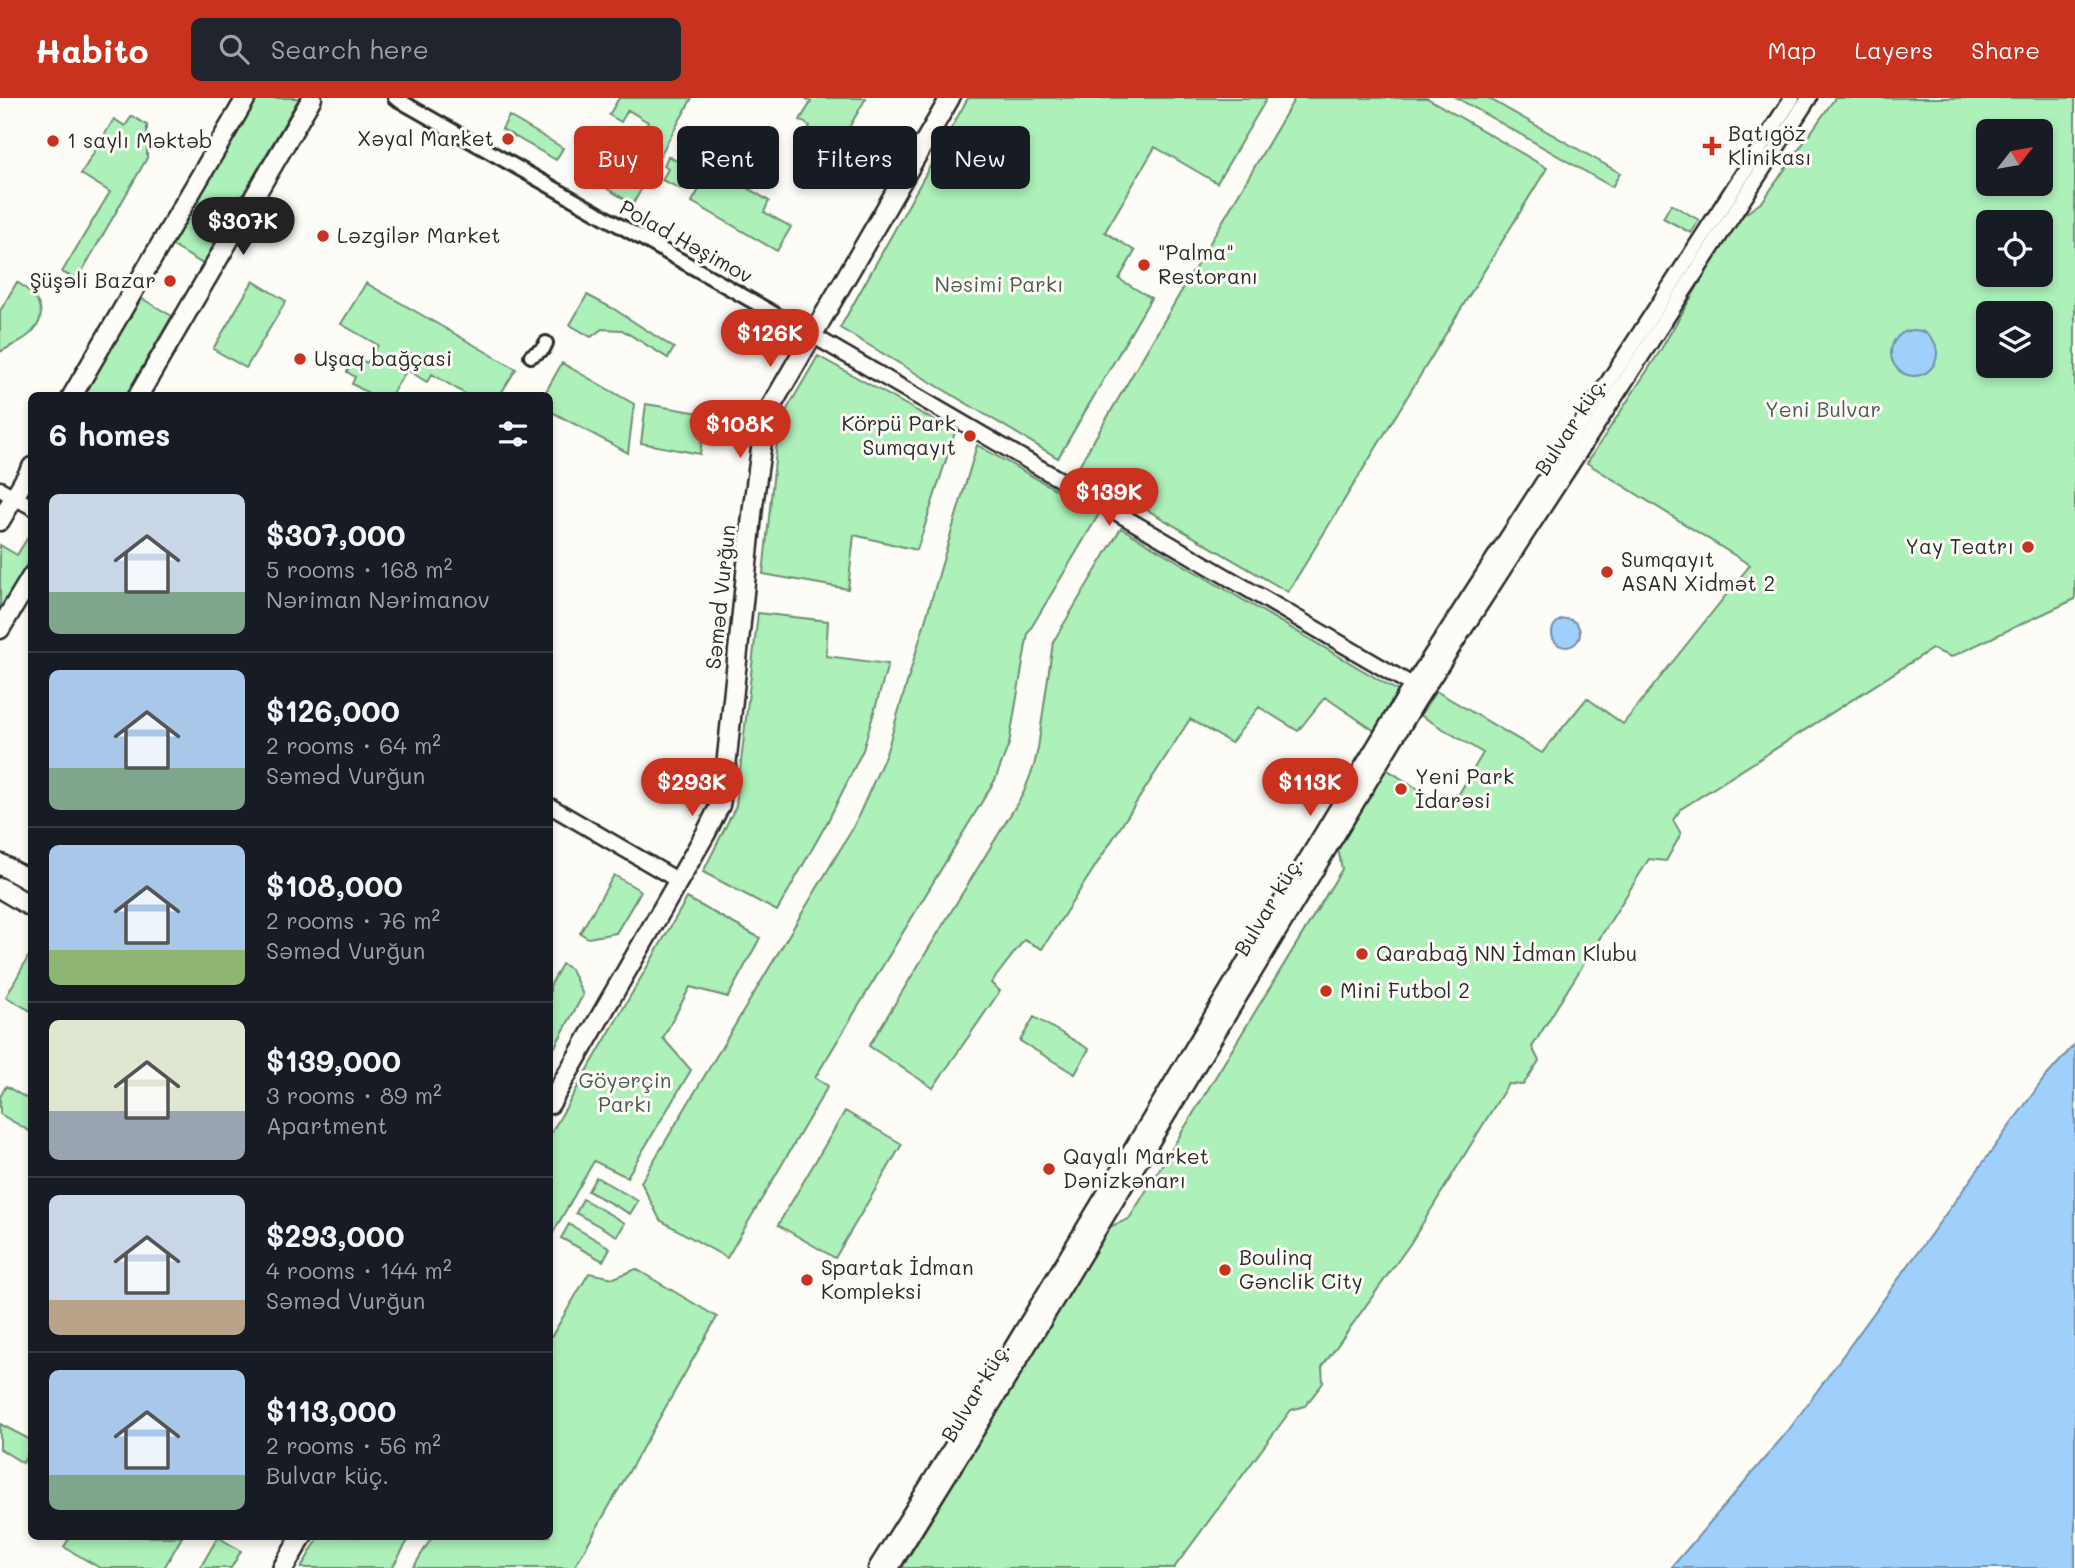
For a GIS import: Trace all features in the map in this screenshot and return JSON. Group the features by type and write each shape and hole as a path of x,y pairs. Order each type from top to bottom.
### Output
{"main road":[{"path":"74,392 247,98"},
{"path":"140,392 312,98"},
{"name":"Səməd Vurğun","path":"553,1099 679,881 713,819 724,787 753,506 765,420 774,400 950,98"},
{"path":"0,522 7,493 28,471"},
{"path":"0,629 28,583"},
{"path":"0,864 28,880"},
{"path":"0,888 28,905"},
{"path":"283,1568 300,1540"}],"street":[{"name":"Polad Həşimov","path":"395,98 812,335"},
{"name":"Bulvar küç.","path":"1732,203 1791,98"},
{"name":"Bulvar küç.","path":"891,1568 1417,688 1732,203 1809,98"},
{"path":"812,335 1417,688"},
{"path":"531,356 543,349 546,343"},
{"path":"7,493 28,505"},
{"path":"553,808 679,881"},
{"name":"Bulvar küç.","path":"876,1568 1152,1128"}],"green space":[{"path":"257,98 299,98 203,264 171,245"},
{"path":"619,98 692,98 663,150 663,126 646,126 648,122 628,110 621,122 609,115"},
{"path":"805,98 866,98 850,126 810,126 800,120 811,102"},
{"name":"Nəsimi Parkı","path":"968,98 1267,98 1217,183 1155,147 1105,232 1135,251 1119,279 1151,298 1058,458 840,328 931,164 931,189 1030,189 1030,126 952,126"},
{"path":"1295,98 1427,98 1547,168 1288,592 1077,469"},
{"path":"1457,98 1488,98 1620,173 1612,187"},
{"name":"Yeni Bulvar","path":"1835,98 2075,98 2075,599 1951,657 1932,649 1681,809 1673,820 1681,834 1666,861 1649,859 1532,1047 1539,1061 1523,1085 1508,1084 1410,1244 1322,1367 1323,1383 1305,1406 1291,1410 1174,1568 902,1568 1109,1227 1129,1219 1342,869 1338,849 1386,769 1450,809 1483,753 1420,715 1436,691 1542,753 1587,698 1623,724 1750,565 1587,463 1660,351 1736,220 1762,202"},
{"path":"132,116 147,125 147,158 77,280 62,272 110,192 81,174 114,119 125,126"},
{"path":"509,116 563,148 556,160 502,129"},
{"path":"668,156 677,161 677,187 663,180 668,169 664,166"},
{"path":"608,189 641,189 633,204"},
{"path":"699,189 749,189 769,201 764,212 791,227 777,251 692,202"},
{"path":"1671,204 1699,220 1691,233 1663,218"},
{"path":"253,281 286,301 246,368 213,349"},
{"path":"17,282 34,297 40,317 30,334 0,352 0,311"},
{"path":"366,283 516,369 502,392 462,392 432,374 427,382 407,370 393,392 367,392 352,384 355,377 347,372 355,357 367,363 378,345 341,324"},
{"path":"587,295 674,348 668,358 622,330 602,329 591,337 570,325"},
{"path":"141,298 172,316 128,392 86,392"},
{"path":"818,356 955,432 917,550 854,535 848,589 763,574 779,423"},
{"path":"562,363 634,404 628,453 553,413 553,392 546,392"},
{"path":"646,404 706,414 700,454 641,443"},
{"path":"977,445 1099,514 1028,633 1009,744 995,780 815,1078 828,1086 727,1258 660,1220 641,1182 853,828 886,754"},
{"path":"1121,528 1398,691 1375,731 1325,697 1298,731 1259,707 1231,743 1190,719 1042,949 1024,940 991,983 1000,991 933,1088 869,1046 1023,794 1038,748 1053,642"},
{"path":"28,537 28,562 0,611 0,545 17,555"},
{"path":"758,613 828,621 826,656 888,664 863,750 828,821 777,911 703,872 736,806"},
{"path":"614,875 641,891 616,933 588,938 580,933"},
{"name":"Göyərçin Parkı","path":"687,898 760,938 728,997 690,987 663,1038 691,1070 627,1177 594,1161 553,1233 553,1130"},
{"path":"28,957 28,1009 6,997"},
{"path":"562,964 571,969 583,995 553,1050 553,980"},
{"path":"1034,1017 1089,1049 1075,1074 1020,1041"},
{"path":"6,1086 28,1099 28,1130 0,1114 0,1097"},
{"path":"845,1111 902,1144 835,1258 778,1225"},
{"path":"596,1177 638,1201 630,1214 588,1191"},
{"path":"583,1199 625,1223 617,1236 576,1213"},
{"path":"569,1224 610,1248 603,1261 561,1238"},
{"path":"636,1269 717,1317 574,1568 413,1568 430,1540 553,1540 553,1334 589,1273 614,1278"},
{"path":"0,1424 28,1438 28,1453 23,1463 0,1449"},
{"path":"68,1540 180,1540 164,1568 100,1568 64,1547"},
{"path":"216,1540 223,1540 241,1551 231,1568 200,1568"},
{"path":"317,1540 408,1540 392,1568 301,1568"}],"water":[{"path":"1914,330 1930,337 1937,353 1930,369 1914,376 1898,369 1891,353 1898,337"},
{"path":"1566,619 1576,623 1580,633 1576,643 1566,647 1556,643 1552,633 1556,623"},
{"path":"2075,1044 2075,1568 1671,1568 1788,1431 2043,1080"}],"place":[{"name":"Xəyal Market","path":"508,139"},
{"name":"1 saylı Məktəb","path":"53,141"},
{"name":"Batıgöz Klinikası","path":"1712,146"},
{"name":"Ləzgilər Market","path":"323,236"},
{"name":"\"Palma\" Restoranı","path":"1144,265"},
{"name":"Şüşəli Bazar","path":"170,281"},
{"name":"Uşaq bağçasi","path":"300,359"},
{"name":"Körpü Park Sumqayıt","path":"970,436"},
{"name":"Yay Teatrı","path":"2028,547"},
{"name":"Sumqayıt ASAN Xidmət 2","path":"1607,572"},
{"name":"Yeni Park İdarəsi","path":"1401,789"},
{"name":"Qarabağ NN İdman Klubu","path":"1362,954"},
{"name":"Mini Futbol 2","path":"1326,991"},
{"name":"Qayalı Market Dənizkənarı","path":"1049,1169"},
{"name":"Boulinq Gənclik City","path":"1225,1270"},
{"name":"Spartak İdman Kompleksi","path":"807,1280"}]}
